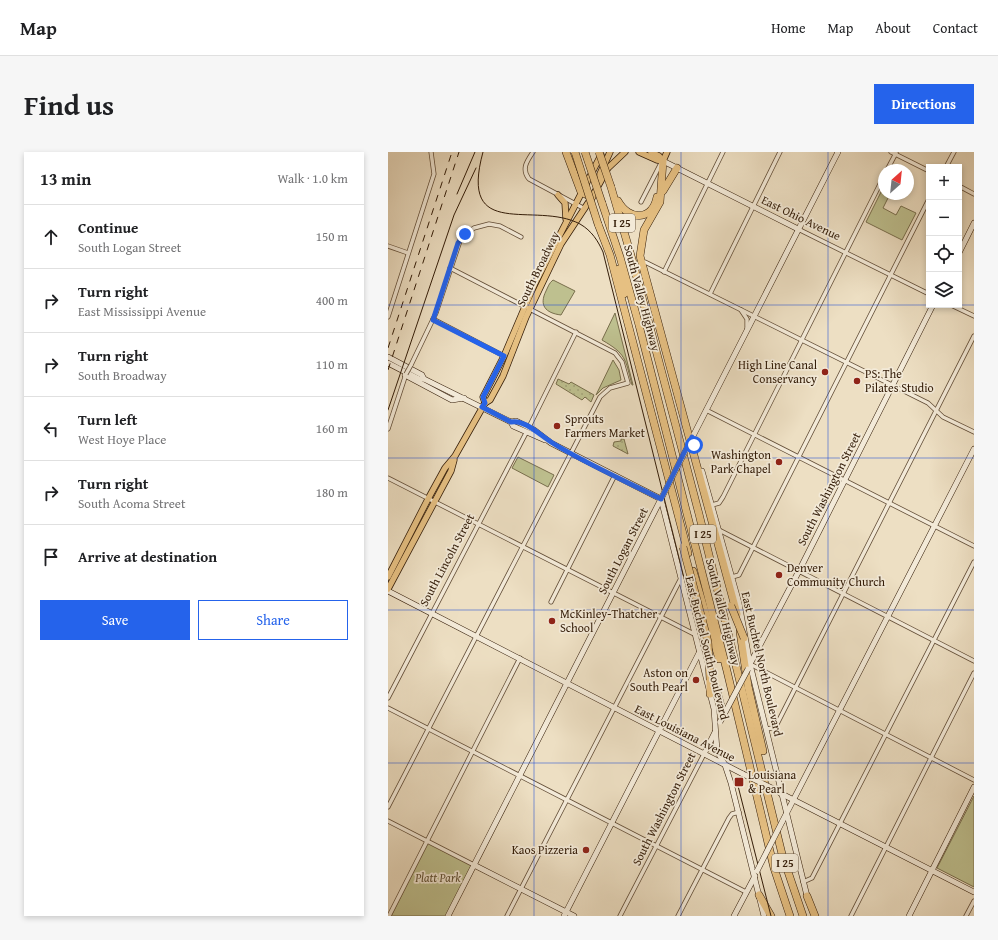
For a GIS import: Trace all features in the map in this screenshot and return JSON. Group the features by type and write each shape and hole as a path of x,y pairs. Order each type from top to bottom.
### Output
{"highway":[{"path":"566,152 581,192 592,197"},
{"path":"575,152 598,224 610,255 636,359 696,581 739,722"},
{"name":"South Valley Highway","path":"585,152 620,257 639,325 739,722 774,868 790,916"},
{"name":"South Valley Highway","path":"599,152 632,259 699,514 790,881 803,916"},
{"path":"610,187 620,205 629,214 636,216 645,214 654,205 663,161"},
{"path":"663,161 661,194 658,208 642,236 640,256 736,612 748,686 764,755 772,809"},
{"path":"661,194 677,168"},
{"path":"605,213 622,281 636,359"},
{"path":"676,430 683,438 731,606 745,642"},
{"path":"666,471 683,547 708,642 710,694"},
{"path":"759,895 771,916"},
{"path":"807,896 815,916"}],"main road":[{"name":"South Broadway","path":"484,405 483,397 504,356 524,306 602,152"},
{"path":"599,184 600,174 610,152"},
{"name":"South Broadway","path":"388,577 430,500 451,471 455,456 484,405 490,400 503,376 530,309 561,244 585,209 612,162 625,152"},
{"name":"East Ohio Avenue","path":"639,152 663,161 798,229"},
{"name":"East Ohio Avenue","path":"651,152 659,156 663,161"},
{"path":"663,161 667,152"},
{"name":"South Logan Street","path":"448,916 838,152"},
{"path":"558,195 566,203 566,222"},
{"path":"962,247 974,223"},
{"name":"South Washington Street","path":"704,754 799,571 931,308"},
{"path":"388,357 422,375 424,378 464,398 484,405 526,433 552,443 662,498"},
{"path":"388,363 420,379 424,378"},
{"path":"406,375 452,400 464,398"},
{"path":"512,424 516,421 552,443"},
{"name":"East Buchtel North Boulevard","path":"692,438 732,577 749,666 767,729 807,896"},
{"path":"734,916 782,822 795,800 974,449"},
{"name":"East Buchtel South Boulevard","path":"662,498 680,580 710,694 717,729 717,751 725,765 739,812 764,916"},
{"name":"South Broadway","path":"388,590 430,500"},
{"name":"East Louisiana Avenue","path":"388,590 742,774 974,892"},
{"path":"565,914 699,653"},
{"path":"908,916 974,788"},
{"path":"474,865 565,914 574,916"}],"street":[{"path":"388,317 434,174 431,152"},
{"path":"533,152 525,166 526,176 532,181 585,209"},
{"path":"664,272 724,152"},
{"path":"710,294 752,206 780,152"},
{"path":"891,152 896,153 926,169"},
{"path":"948,164 954,152"},
{"path":"890,164 896,153"},
{"path":"641,202 663,161"},
{"path":"712,505 719,503 724,497 754,434 878,188"},
{"path":"962,188 974,194"},
{"path":"732,577 739,575 754,547 928,200"},
{"path":"388,429 406,375 433,320 458,243 465,234 474,228 484,225 495,225 521,237"},
{"name":"East Ohio Avenue","path":"798,229 926,292"},
{"path":"388,246 408,253"},
{"path":"645,262 928,403 945,418 974,432"},
{"path":"388,807 602,394 613,386 628,383 623,366 618,356 576,332 450,268"},
{"path":"738,308 747,319 747,330"},
{"path":"957,308 974,316"},
{"path":"433,320 504,356"},
{"path":"528,427 576,332"},
{"path":"767,729 776,726 974,336"},
{"path":"706,410 890,502 974,546"},
{"name":"South Lincoln Street","path":"388,698 526,433"},
{"path":"551,602 615,475"},
{"path":"388,478 694,634"},
{"path":"719,530 974,662"},
{"path":"803,882 812,878 974,562"},
{"path":"507,916 680,580"},
{"path":"389,916 520,658"},
{"path":"749,666 886,734 974,780"},
{"path":"851,916 974,673"},
{"path":"388,708 746,892"},
{"name":"South Washington Street","path":"620,916 704,754"},
{"path":"678,916 729,818 732,814 739,812"},
{"path":"388,821 474,865"},
{"path":"807,896 819,916"},
{"path":"966,916 974,901"}],"green space":[{"path":"878,198 878,200 887,200 883,208 896,215 901,206 916,213 902,240 866,222"},
{"path":"553,280 575,291 561,315 547,310 543,304 544,296 550,282"},
{"path":"615,313 633,385 626,363 620,353 602,340"},
{"path":"613,360 619,370 621,380 603,388 596,395"},
{"path":"558,379 569,384 571,382 594,395 591,402 585,397 582,400 556,384"},
{"path":"621,439 624,439 628,454 613,446 614,442 621,441"},
{"path":"518,457 554,475 548,487 512,468"},
{"path":"974,796 974,887 937,868"},
{"name":"Platt Park","path":"428,841 474,865 448,916 391,916"}],"tram line":[{"path":"457,194 475,152"},
{"path":"483,152 478,180 481,198 491,208 505,213 542,215 562,218 580,224 594,236 603,252 683,574 720,712"},
{"path":"388,410 454,215 476,168"},
{"path":"719,686 724,704"},
{"path":"736,778 771,916"}],"railway":[{"path":"388,348 452,152"},
{"path":"388,370 459,152"}],"place":[{"name":"High Line Canal Conservancy","path":"825,372"},
{"name":"PS: The Pilates Studio","path":"857,381"},
{"name":"Sprouts Farmers Market","path":"557,426"},
{"name":"Washington Park Chapel","path":"779,462"},
{"name":"Denver Community Church","path":"779,575"},
{"name":"McKinley-Thatcher School","path":"552,621"},
{"name":"Aston on South Pearl","path":"696,680"},
{"name":"Louisiana & Pearl","path":"739,782"},
{"name":"Kaos Pizzeria","path":"586,850"}],"route":[{"path":"465,234 458,243 433,320 504,356 483,397 485,403 482,407 511,422 516,421 534,430 552,443 661,499 692,437 694,445"}]}
